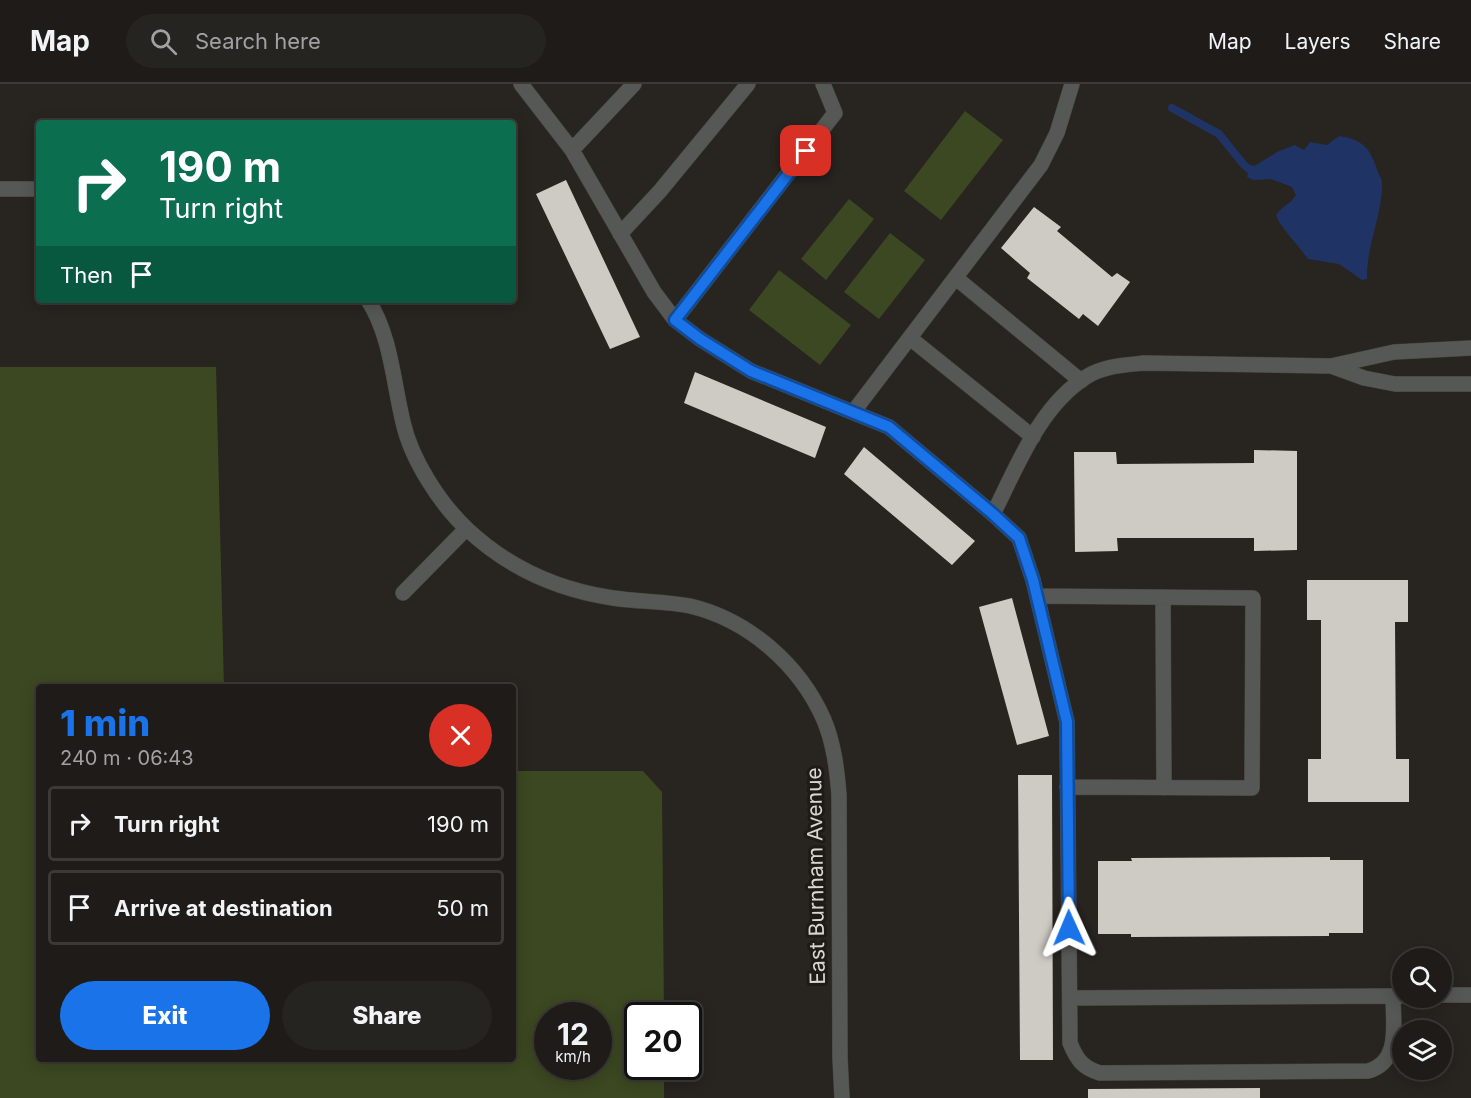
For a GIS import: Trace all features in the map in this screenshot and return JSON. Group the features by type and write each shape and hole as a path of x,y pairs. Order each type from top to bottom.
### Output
{"street":[{"path":"521,84 572,150 654,292 675,320 700,339 751,371 889,427 1019,538 1037,596 1067,722 1070,1044 1076,1059 1088,1069 1100,1073 1356,1071 1376,1068 1388,1059 1393,1045 1397,1008"},
{"path":"572,150 634,84"},
{"path":"620,234 660,191 748,84"},
{"path":"675,320 835,113 823,84"},
{"path":"854,411 1041,165 1057,133 1072,84"},
{"path":"0,189 36,189"},
{"path":"956,278 1081,381"},
{"name":"East Burnham Avenue","path":"369,303 387,343 404,425 419,464 439,497 466,529 498,555 534,576 571,590 615,598 656,600 691,606 725,617 783,658 805,685 824,720 835,756 839,795 842,1098"},
{"path":"910,338 1033,437"},
{"path":"993,514 1033,437 1064,394 1087,376 1114,366 1144,363 1331,366 1394,352 1471,348"},
{"path":"1331,366 1364,378 1395,384 1471,384"},
{"path":"403,593 466,529"},
{"path":"1037,596 1253,598 1252,788 1067,788"},
{"path":"1163,597 1164,788"},
{"path":"1452,995 1471,994"},
{"path":"1070,998 1392,996"}],"green space":[{"path":"965,111 1003,140 941,220 904,191"},
{"path":"849,199 874,219 826,280 801,259"},
{"path":"890,233 925,260 879,319 844,292"},
{"path":"779,270 851,325 820,365 749,310"},
{"path":"0,367 216,367 224,684 36,684 36,1062 516,1062 516,771 643,771 662,792 664,1002 624,1002 624,1080 664,1080 664,1098 0,1098"}],"water":[{"path":"1339,136 1354,139 1368,150 1382,180 1382,194 1369,254 1367,279 1362,280 1339,264 1308,259 1285,231 1276,215 1296,195 1292,187 1271,179 1254,180 1247,177 1249,169 1279,151 1295,145 1304,150 1310,142 1327,145"}],"building":[{"path":"566,180 640,337 610,349 536,194"},
{"path":"1034,207 1061,227 1057,231 1112,277 1117,273 1130,282 1098,326 1083,314 1079,319 1027,278 1030,273 1001,248"},
{"path":"695,372 826,427 815,458 684,403"},
{"path":"864,447 975,541 952,565 844,474"},
{"path":"1254,450 1297,451 1297,550 1254,551 1254,538 1117,538 1118,551 1075,552 1074,452 1116,452 1117,464 1254,463"},
{"path":"1307,580 1408,580 1408,622 1395,622 1396,759 1409,759 1409,802 1308,802 1308,759 1321,759 1321,620 1307,620"},
{"path":"1012,598 1049,736 1017,745 979,607"},
{"path":"1018,775 1052,775 1053,1060 1020,1060"},
{"path":"1330,857 1330,860 1363,860 1363,933 1329,933 1329,936 1131,937 1131,934 1098,934 1098,861 1132,861 1131,858"},
{"path":"1260,1088 1260,1098 1088,1098 1088,1089"}],"waterway":[{"path":"1172,108 1219,134 1244,165 1249,169 1260,171"}],"route":[{"path":"806,151 675,320 700,339 751,371 889,427 1019,538 1033,580 1067,722 1069,928"}]}
